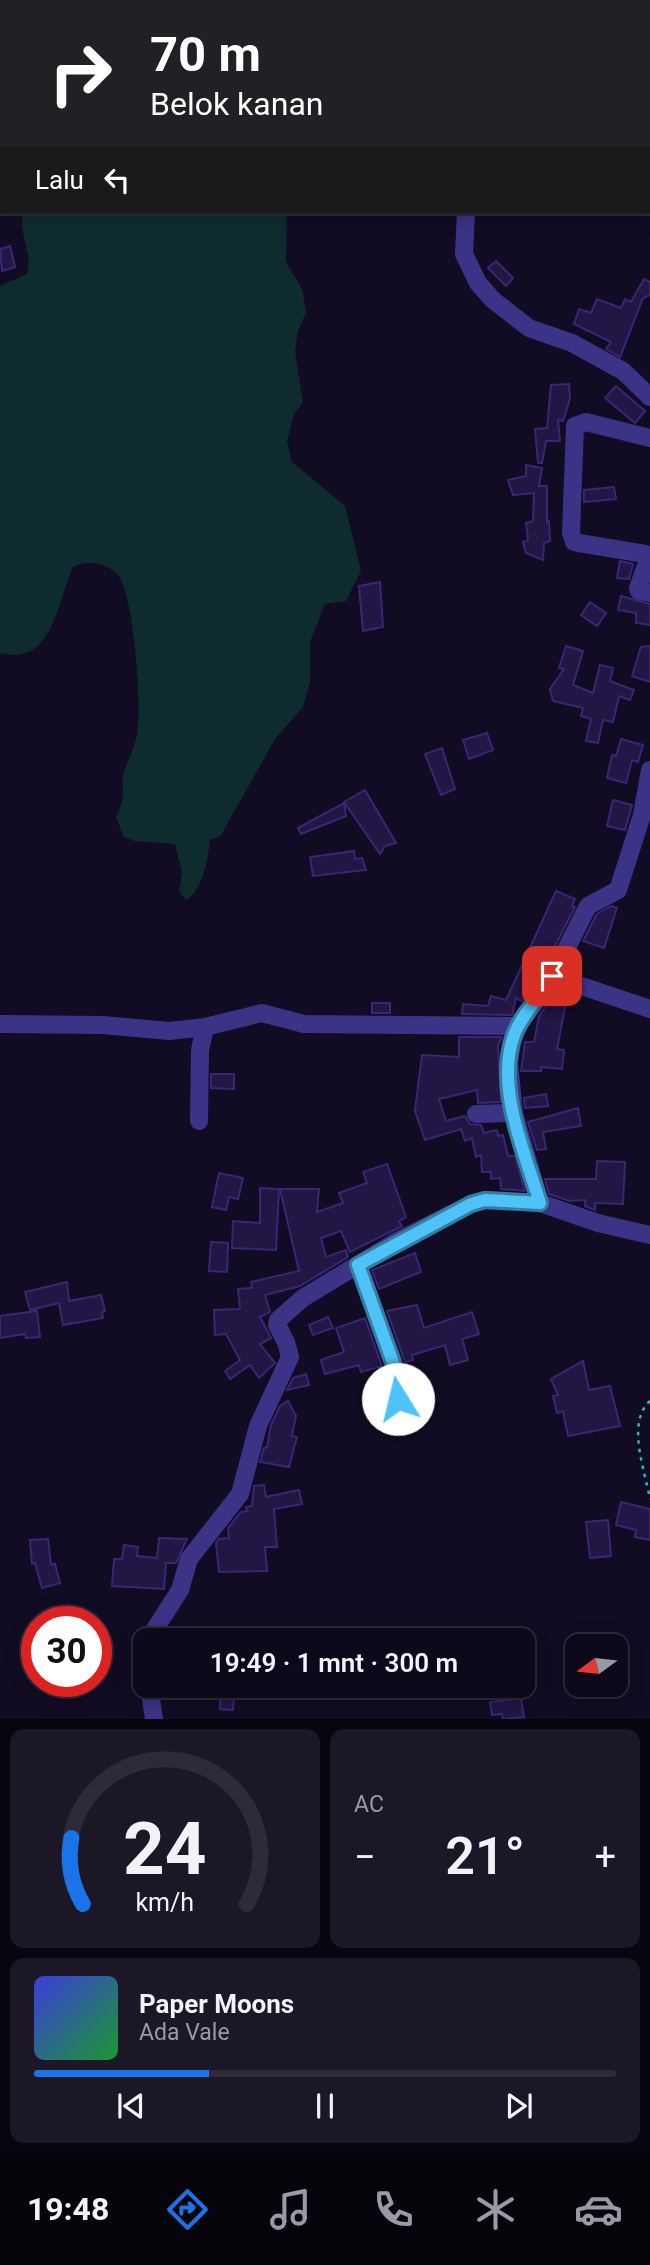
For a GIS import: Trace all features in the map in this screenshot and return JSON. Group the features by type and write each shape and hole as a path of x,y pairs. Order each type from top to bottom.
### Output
{"street":[{"path":"466,214 464,254 478,283 493,300 529,328 572,344 623,371 650,397"},
{"path":"650,438 586,422 575,426 571,533 574,542 645,554 648,560 638,588 641,592 650,593"},
{"path":"540,1203 514,1113 509,1062 518,1026 552,976 588,906 618,890 642,815 650,770"},
{"path":"552,976 650,1009"},
{"path":"0,1024 103,1025 169,1031 205,1027 262,1013 304,1024 518,1026"},
{"path":"199,1121 200,1049 205,1027"},
{"path":"476,1114 514,1113"},
{"path":"156,1628 180,1590 189,1559 240,1493 258,1426 290,1357 286,1342 276,1325 278,1320 303,1298 471,1204 485,1200 540,1203 598,1223 650,1236"},
{"path":"358,1265 395,1368 398,1399"},
{"path":"151,1698 154,1719"}],"path":[{"path":"650,1401 643,1408 637,1422 650,1499"}],"green space":[{"path":"23,214 287,214 286,262 302,289 306,313 298,330 295,351 303,403 294,414 287,441 292,462 345,506 361,571 346,601 325,604 310,642 310,682 303,707 275,739 221,835 210,840 201,881 186,900 179,891 182,873 175,844 135,841 124,837 116,817 123,797 123,775 136,739 138,720 138,678 133,630 120,578 111,569 98,564 85,563 73,567 50,629 42,642 18,655 0,653 0,286 27,274 28,258"}],"building":[{"path":"10,246 15,267 2,271 0,249"},
{"path":"496,261 513,278 506,286 488,268"},
{"path":"644,279 650,282 650,295 643,298 620,357 606,349 611,342 574,324 579,309 591,313 597,299 621,308 625,299 631,302"},
{"path":"569,384 570,399 563,421 558,420 560,441 546,441 542,463 538,463 535,429 547,428 551,385"},
{"path":"616,386 645,411 635,423 605,398"},
{"path":"526,465 542,468 539,486 547,486 550,541 544,543 543,560 526,553 523,542 528,540 526,523 533,521 534,493 513,495 508,480 526,476"},
{"path":"614,487 616,499 584,502 584,490"},
{"path":"620,561 633,564 629,579 617,578"},
{"path":"380,582 383,627 363,631 359,586"},
{"path":"621,596 650,604 650,625 636,623 636,613 618,610"},
{"path":"590,602 606,613 597,626 581,615"},
{"path":"566,646 583,651 573,685 593,693 600,665 613,668 610,681 634,690 630,700 619,696 613,722 603,720 598,743 586,741 591,719 581,716 583,708 553,701 550,689 564,669 559,668"},
{"path":"650,646 650,682 632,676 641,647"},
{"path":"487,733 493,750 469,759 463,740"},
{"path":"621,739 643,745 638,762 632,760 626,783 607,778 612,755 616,756"},
{"path":"442,748 455,789 441,795 425,754"},
{"path":"365,790 396,843 385,846 380,854 344,802"},
{"path":"613,800 632,805 625,830 607,826"},
{"path":"344,803 346,816 301,834 298,828"},
{"path":"354,851 355,859 362,858 366,870 313,876 310,857"},
{"path":"556,891 575,899 572,906 575,907 540,975 522,1001 516,998 512,1015 462,1014 463,1004 488,1006 491,996 506,1000"},
{"path":"611,906 617,908 604,948 583,941 597,914"},
{"path":"558,990 575,996 572,1004 566,1002 557,1049 564,1050 562,1069 541,1067 541,1071 521,1071 525,1042 534,1042 539,1016"},
{"path":"372,1003 390,1003 390,1013 372,1013"},
{"path":"459,1037 502,1037 498,1045 501,1102 478,1103 477,1090 439,1099 446,1121 465,1116 470,1124 481,1125 484,1133 497,1130 498,1136 503,1135 508,1156 515,1156 525,1191 501,1189 500,1178 491,1179 491,1172 482,1172 481,1155 476,1157 472,1138 465,1141 461,1129 425,1140 415,1111 422,1055 459,1057"},
{"path":"211,1074 234,1074 234,1089 211,1088"},
{"path":"546,1094 548,1106 525,1108 524,1098"},
{"path":"578,1108 581,1126 543,1132 546,1149 537,1150 528,1122"},
{"path":"597,1161 625,1162 623,1204 595,1203 595,1210 585,1206 585,1200 569,1201 549,1194 545,1179 596,1179"},
{"path":"387,1164 406,1217 399,1221 402,1226 350,1252 341,1231 321,1238 326,1257 346,1250 348,1257 300,1286 265,1295 270,1312 260,1317 271,1338 260,1344 275,1363 259,1378 250,1365 230,1379 225,1371 240,1360 226,1334 215,1335 214,1310 240,1309 238,1289 252,1288 251,1282 299,1271 280,1189 319,1189 317,1212 343,1203 339,1193 367,1183 363,1172"},
{"path":"219,1173 243,1178 238,1199 229,1197 226,1210 212,1207"},
{"path":"260,1188 279,1189 276,1250 232,1248 233,1221 260,1223"},
{"path":"211,1242 228,1243 227,1272 209,1271"},
{"path":"415,1253 421,1272 379,1289 372,1270"},
{"path":"67,1282 69,1301 101,1295 105,1311 102,1312 103,1318 63,1325 59,1303 30,1310 25,1292"},
{"path":"417,1305 424,1328 472,1312 479,1334 462,1339 468,1360 450,1365 445,1345 412,1355 413,1360 405,1362 387,1311"},
{"path":"37,1311 40,1337 26,1338 25,1334 0,1338 0,1316"},
{"path":"328,1317 333,1328 313,1335 309,1325"},
{"path":"365,1318 382,1366 361,1372 359,1365 325,1374 321,1360 344,1352 336,1328"},
{"path":"583,1361 589,1390 610,1386 620,1426 568,1436 563,1411 557,1413 553,1396 558,1395 551,1379"},
{"path":"306,1374 309,1385 287,1390 293,1378"},
{"path":"288,1401 296,1416 292,1436 297,1437 289,1467 260,1462 264,1448 267,1447 271,1425 280,1406"},
{"path":"264,1485 266,1497 299,1490 302,1504 274,1509 277,1547 265,1547 267,1571 219,1572 216,1543 219,1539 229,1538 228,1528 241,1512 247,1511 246,1507 252,1506 254,1486"},
{"path":"621,1502 650,1509 650,1540 635,1537 636,1530 616,1525"},
{"path":"608,1520 611,1556 590,1558 586,1522"},
{"path":"159,1538 187,1539 176,1563 166,1563 164,1589 112,1586 114,1559 122,1559 124,1545 138,1547 137,1556 157,1558"},
{"path":"48,1539 51,1565 55,1564 60,1583 42,1588 35,1563 32,1564 30,1540"},
{"path":"220,1698 234,1698 233,1710 220,1709"},
{"path":"521,1698 524,1717 503,1719 502,1714 492,1715 490,1702"}],"route":[{"path":"398,1399 395,1368 358,1265 397,1241 471,1204 485,1200 540,1203 514,1113 509,1062 514,1034 552,976"}]}
